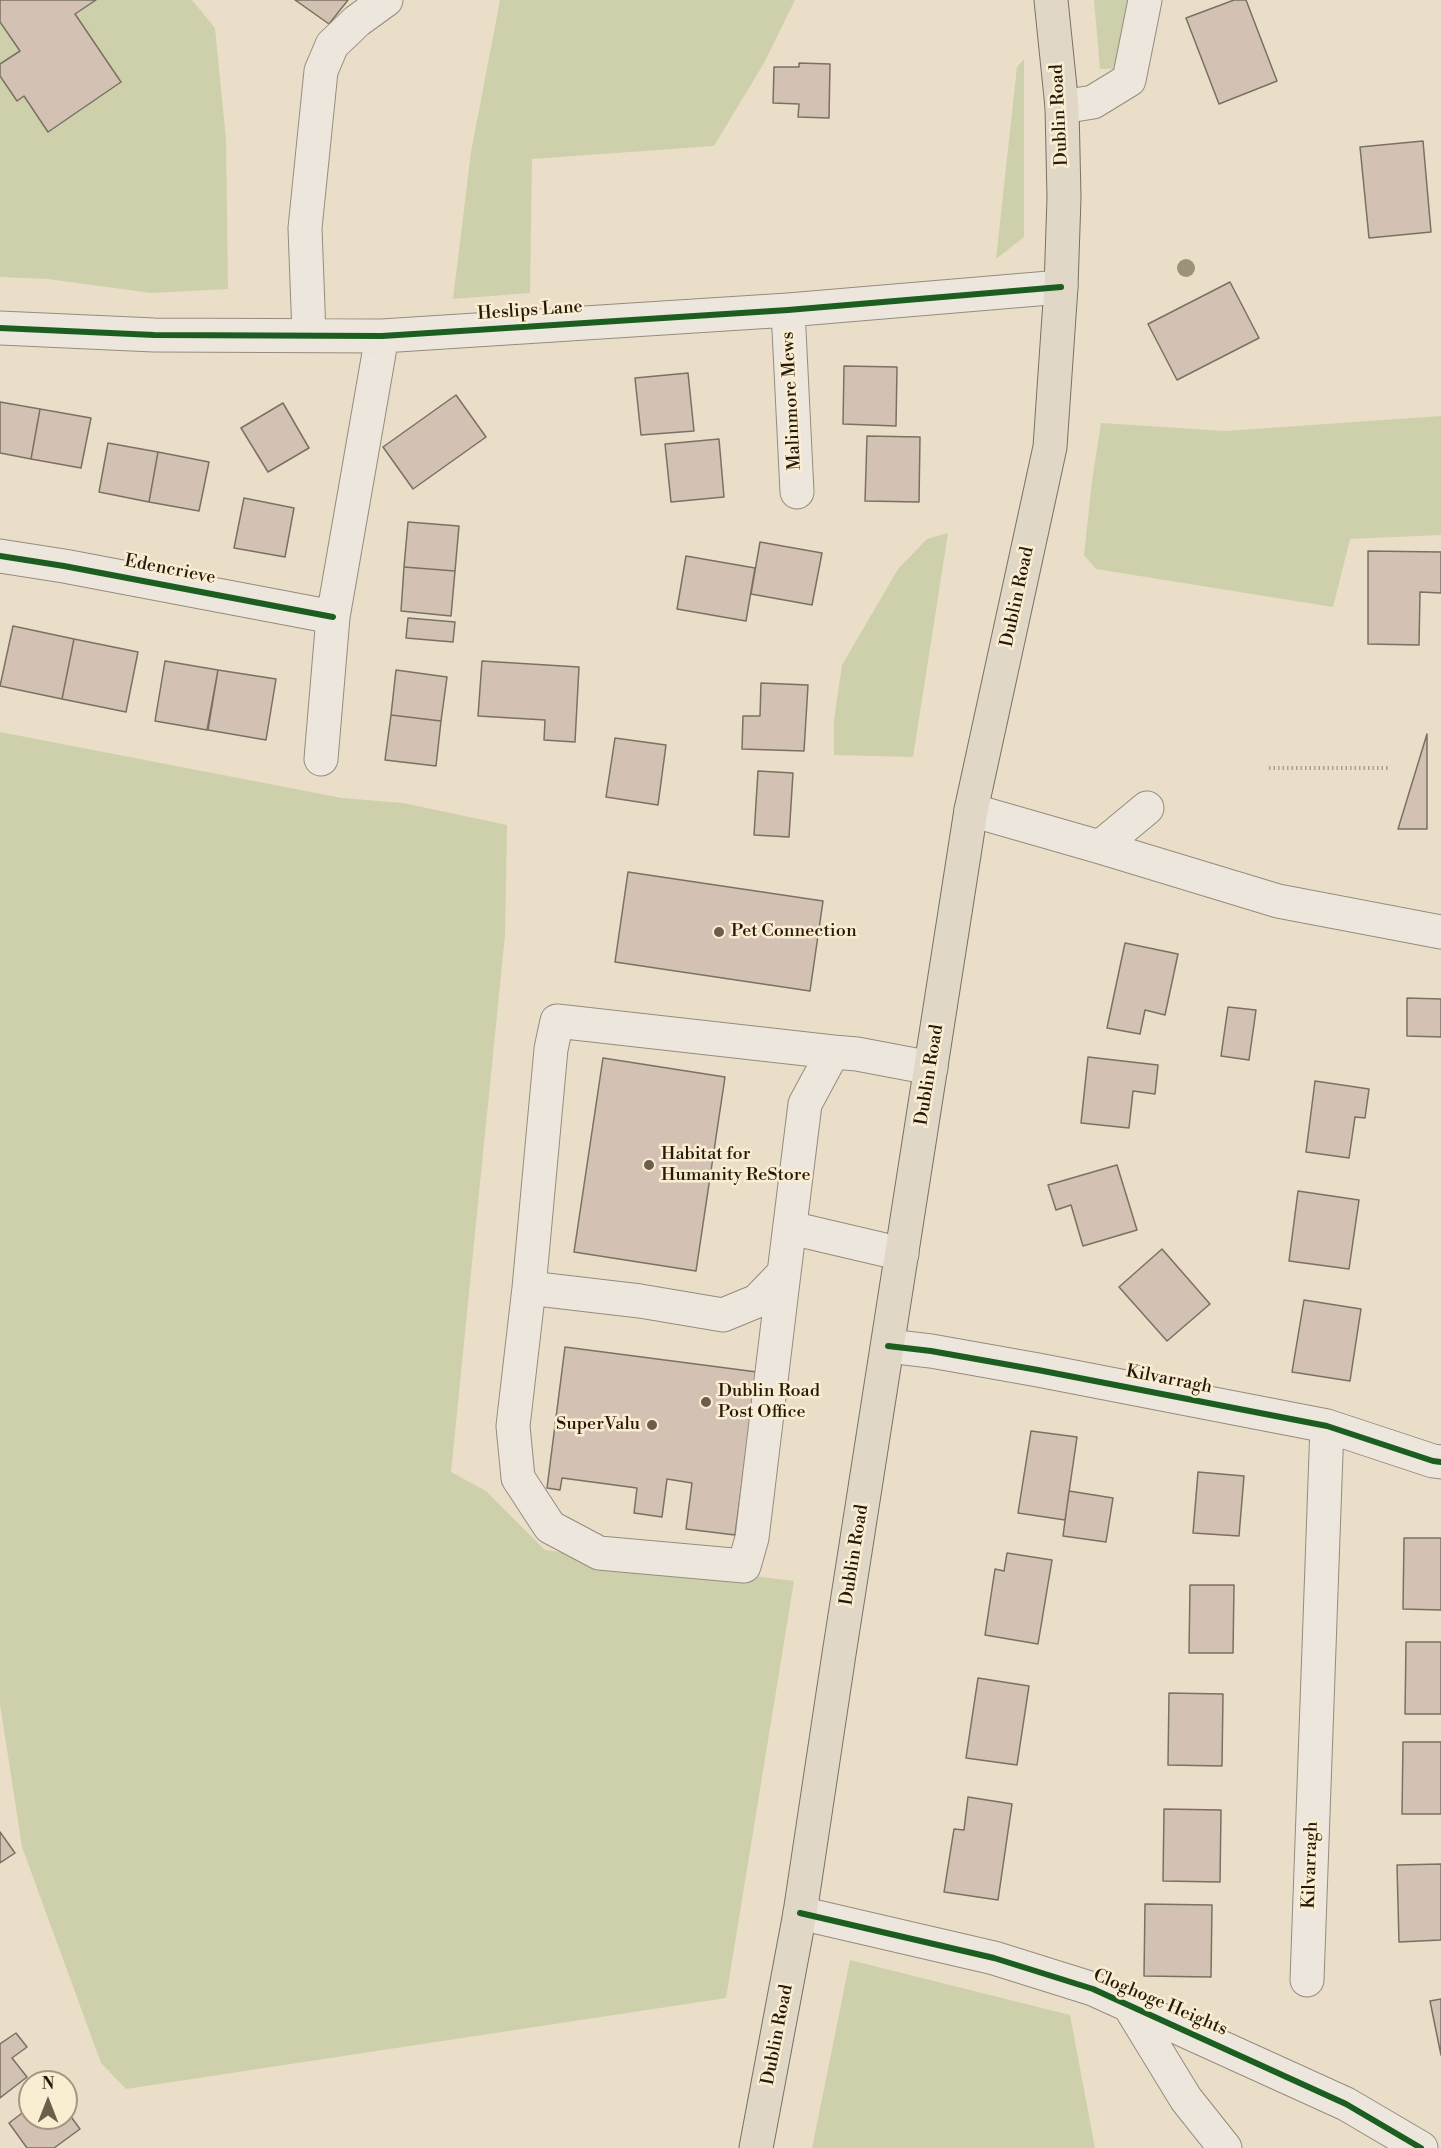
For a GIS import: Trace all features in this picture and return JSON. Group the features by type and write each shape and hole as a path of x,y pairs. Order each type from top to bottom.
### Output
{"main road":[{"name":"Dublin Road","path":"756,2148 800,1913 971,810 1050,447 1061,286 1064,198 1062,107 1051,0"}],"street":[{"path":"309,335 305,228 321,71 332,45 357,21 387,0"},
{"path":"1062,107 1093,102 1129,80 1145,0"},
{"name":"Heslips Lane","path":"0,328 154,334 382,336 788,310 1061,286"},
{"name":"Malinmore Mews","path":"788,310 797,492"},
{"path":"321,759 333,617 382,336"},
{"name":"Edencrieve","path":"0,556 333,617"},
{"path":"1100,847 1147,808"},
{"path":"971,810 1278,901 1441,932"},
{"path":"833,1052 806,1104 752,1538 744,1566 599,1553 550,1527 518,1478 513,1426 529,1288 551,1049 557,1021 857,1054 931,1068"},
{"path":"791,1228 902,1254"},
{"path":"529,1288 640,1301 723,1315 757,1301 784,1273"},
{"name":"Kilvarragh","path":"888,1346 931,1351 1038,1370 1327,1426 1441,1462"},
{"name":"Kilvarragh","path":"1307,1980 1327,1426"},
{"name":"Cloghoge Heights","path":"800,1913 994,1958 1093,1989 1346,2104 1421,2148"},
{"path":"1128,2004 1186,2099 1225,2148"}],"path":[{"path":"1269,768 1390,768"}],"green space":[{"path":"0,0 192,0 215,28 226,139 228,289 151,293 48,279 0,277"},
{"path":"500,0 795,0 764,63 714,146 532,159 530,293 453,299 471,152"},
{"path":"1094,0 1130,0 1115,69 1100,69"},
{"path":"1024,59 1024,237 996,259 1017,67"},
{"path":"1441,416 1441,535 1350,539 1333,607 1096,569 1084,555 1101,423 1225,431"},
{"path":"948,533 913,757 834,755 834,720 842,665 898,569 927,539"},
{"path":"0,732 342,798 403,803 507,825 505,935 451,1472 486,1491 545,1550 794,1581 726,1998 126,2089 101,2063 22,1847 0,1704"},
{"path":"850,1960 1070,2015 1095,2148 812,2148"}],"building":[{"path":"0,0 96,0 75,14 121,82 48,132 24,96 17,101 0,76 0,64 20,51 0,22"},
{"path":"295,0 348,0 329,24"},
{"path":"1234,0 1246,0 1277,81 1219,104 1186,18"},
{"path":"799,63 830,64 829,118 798,117 799,104 773,103 774,67 799,67"},
{"path":"1423,141 1431,232 1369,238 1360,147"},
{"path":"1230,282 1259,338 1177,380 1148,324"},
{"path":"844,366 897,367 896,426 843,424"},
{"path":"688,373 694,431 641,435 635,378"},
{"path":"456,395 486,437 413,489 383,447"},
{"path":"0,402 40,409 31,459 0,453"},
{"path":"283,403 309,448 268,472 241,428"},
{"path":"40,409 91,418 81,468 31,459"},
{"path":"867,436 920,437 919,502 865,501"},
{"path":"719,439 724,497 671,502 665,444"},
{"path":"108,443 158,452 149,502 99,492"},
{"path":"158,452 209,462 199,511 149,502"},
{"path":"244,498 294,508 285,557 234,548"},
{"path":"408,522 459,526 455,571 404,567"},
{"path":"760,542 822,553 812,605 751,594"},
{"path":"1368,551 1441,552 1441,593 1420,592 1419,645 1368,644"},
{"path":"686,556 755,568 746,621 677,609"},
{"path":"404,567 455,571 451,616 401,611"},
{"path":"408,618 455,622 453,642 406,638"},
{"path":"13,626 74,639 62,699 0,686"},
{"path":"74,639 138,652 126,712 62,699"},
{"path":"165,661 218,670 207,730 155,721"},
{"path":"482,661 579,667 575,742 544,740 545,720 478,716"},
{"path":"218,670 276,679 266,740 208,730"},
{"path":"396,670 447,677 441,721 391,715"},
{"path":"761,683 808,685 804,751 742,749 743,716 760,716"},
{"path":"391,715 441,721 436,766 385,760"},
{"path":"1427,734 1427,829 1398,829"},
{"path":"615,738 666,745 658,805 606,797"},
{"path":"758,771 793,773 789,837 754,835"},
{"name":"Pet Connection","path":"628,872 823,901 810,991 615,962"},
{"path":"1125,943 1178,954 1165,1015 1145,1010 1140,1034 1107,1028"},
{"path":"1407,998 1441,999 1441,1037 1407,1036"},
{"path":"1228,1007 1256,1010 1249,1060 1221,1056"},
{"path":"1088,1057 1158,1065 1155,1094 1133,1091 1129,1128 1081,1123"},
{"name":"Habitat for Humanity ReStore","path":"603,1058 725,1077 696,1271 574,1252"},
{"path":"1315,1081 1369,1089 1365,1118 1355,1117 1349,1158 1306,1152"},
{"path":"1117,1165 1137,1230 1083,1246 1071,1205 1056,1210 1048,1185"},
{"path":"1298,1191 1359,1200 1349,1269 1289,1261"},
{"path":"1162,1249 1210,1304 1167,1341 1119,1287"},
{"path":"1304,1300 1361,1309 1350,1381 1292,1372"},
{"name":"SuperValu","path":"565,1347 757,1372 735,1535 686,1529 692,1483 667,1479 662,1517 634,1513 637,1488 562,1478 560,1490 547,1488"},
{"path":"1031,1431 1077,1437 1065,1520 1018,1513"},
{"path":"1198,1472 1244,1476 1239,1536 1193,1533"},
{"path":"1069,1491 1113,1498 1106,1542 1063,1536"},
{"path":"1404,1538 1441,1538 1441,1610 1403,1609"},
{"path":"1007,1553 1052,1560 1038,1644 985,1635 995,1569 1004,1571"},
{"path":"1190,1585 1234,1585 1233,1653 1189,1653"},
{"path":"1406,1642 1441,1642 1441,1714 1405,1714"},
{"path":"978,1678 1029,1686 1017,1765 966,1758"},
{"path":"1169,1693 1223,1694 1222,1766 1168,1765"},
{"path":"1403,1742 1441,1742 1441,1814 1402,1814"},
{"path":"968,1797 1012,1804 998,1900 944,1892 954,1829 964,1830"},
{"path":"1164,1809 1221,1810 1220,1882 1163,1881"},
{"path":"0,1832 15,1853 0,1863"},
{"path":"1441,1864 1441,1940 1399,1942 1397,1865"},
{"path":"1145,1904 1212,1905 1211,1977 1144,1976"},
{"path":"1441,1999 1441,2055 1430,2001"},
{"path":"16,2033 27,2047 12,2058 21,2070 18,2070 18,2084 0,2098 0,2044"},
{"path":"18,2116 18,2130 78,2130 78,2126 80,2129 54,2148 27,2148 9,2123"}],"cycle path":[{"path":"0,328 154,335 382,336 788,310 1061,287"},
{"path":"0,556 333,617"},
{"path":"888,1346 931,1351 1038,1370 1327,1426 1441,1462"},
{"path":"800,1913 994,1958 1093,1989 1346,2104 1421,2148"}],"place":[{"name":"Pet Connection","path":"719,932"},
{"name":"Habitat for Humanity ReStore","path":"649,1165"},
{"name":"Dublin Road Post Office","path":"706,1402"},
{"name":"SuperValu","path":"652,1425"}]}
